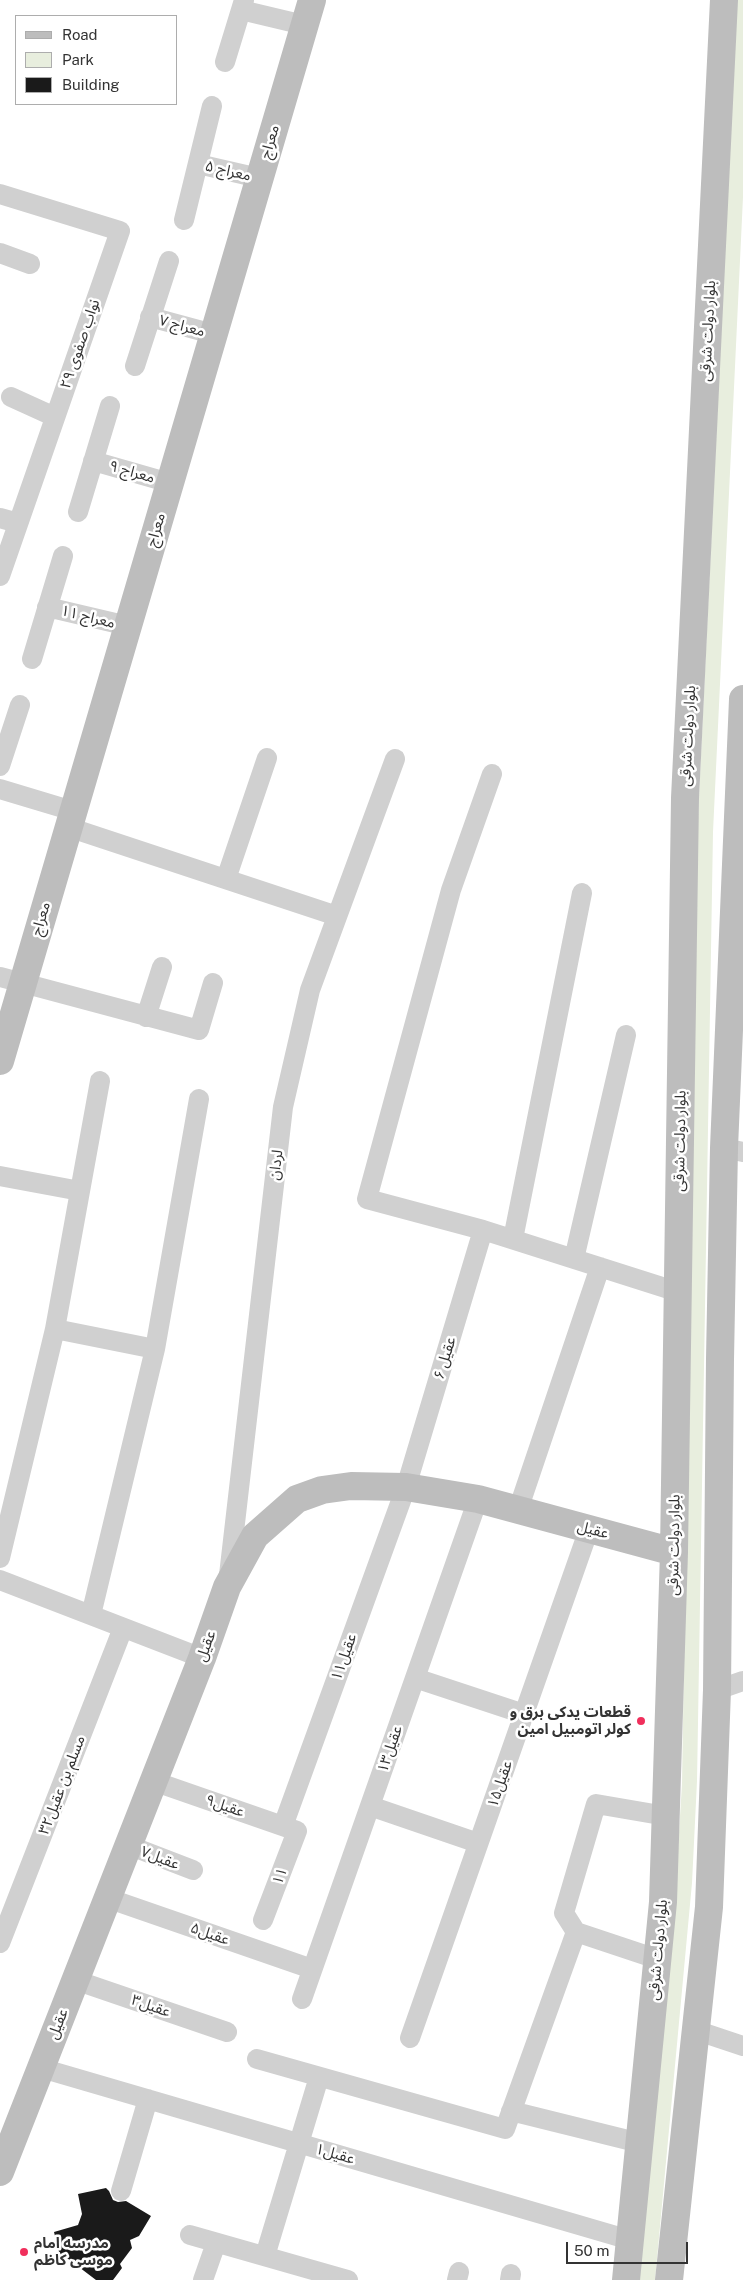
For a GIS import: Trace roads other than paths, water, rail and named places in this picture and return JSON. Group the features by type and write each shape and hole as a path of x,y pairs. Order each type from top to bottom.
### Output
{"main road":[{"name":"بلوار دولت شرقی","path":"626,2280 663,1902 674,1552 685,798 724,0"},
{"name":"معراج","path":"0,1061 11,980 71,819 308,13"},
{"path":"669,2280 709,1907 717,1690 720,1359 734,1150 743,699"},
{"name":"عقیل","path":"0,2172 202,1658 228,1587 255,1536 297,1499 322,1490 351,1486 406,1487 478,1499 674,1552"}],"street":[{"path":"225,62 242,5 308,13"},
{"path":"184,220 212,106"},
{"name":"معراج ۵","path":"198,164 259,178"},
{"name":"نواب صفوی ۲۹","path":"0,194 120,231 55,417 9,520 0,576"},
{"path":"0,253 30,264"},
{"path":"135,366 169,261"},
{"name":"معراج ۷","path":"150,317 213,334"},
{"path":"11,397 55,417"},
{"path":"78,512 110,406"},
{"name":"معراج ۹","path":"93,461 170,483"},
{"path":"32,659 62,556"},
{"name":"معراج ۱۱","path":"48,607 128,626"},
{"path":"0,766 20,705"},
{"path":"226,879 267,758"},
{"name":"لردان","path":"228,1587 283,1107 310,990 395,759"},
{"path":"492,774 451,890 367,1199 483,1230 678,1292"},
{"path":"0,789 71,819 226,879 337,916"},
{"path":"513,1239 582,893"},
{"path":"146,1017 162,967"},
{"path":"11,980 198,1030 213,983"},
{"path":"574,1259 626,1035"},
{"path":"0,1558 54,1329 100,1081"},
{"path":"91,1615 155,1349 199,1099"},
{"path":"0,1176 80,1191"},
{"name":"عقیل ۶","path":"406,1487 483,1230"},
{"path":"518,1510 600,1267"},
{"path":"54,1329 155,1349"},
{"name":"عقیل۱۱","path":"290,1829 406,1487"},
{"name":"عقیل۱۳","path":"302,1999 478,1499"},
{"name":"عقیل۱۵","path":"410,2038 589,1529"},
{"path":"1,1585 91,1615 202,1658"},
{"name":"مسلم بن عقیل۳۲","path":"0,1943 123,1628"},
{"path":"415,1678 524,1714"},
{"path":"717,1690 743,1681"},
{"name":"عقیل۹","path":"153,1781 290,1829"},
{"path":"657,1959 576,1932 564,1913 596,1804 666,1816"},
{"path":"370,1806 478,1844"},
{"name":"۱۱","path":"263,1920 290,1829"},
{"name":"عقیل۷","path":"128,1845 193,1870"},
{"name":"عقیل۵","path":"107,1898 312,1969"},
{"path":"257,2059 505,2129 576,1932"},
{"name":"عقیل۳","path":"75,1980 227,2032"},
{"path":"695,2030 743,2046"},
{"name":"عقیل۱","path":"41,2068 630,2240"},
{"path":"265,2256 319,2077"},
{"path":"120,2191 148,2099"},
{"path":"511,2111 640,2143"},
{"path":"190,2235 348,2280"},
{"path":"203,2280 216,2242"}],"place":[{"name":"قطعات یدکی برق و کولر اتومبیل امین","path":"641,1721"},
{"name":"مدرسه امام موسی کاظم","path":"24,2252"}]}
